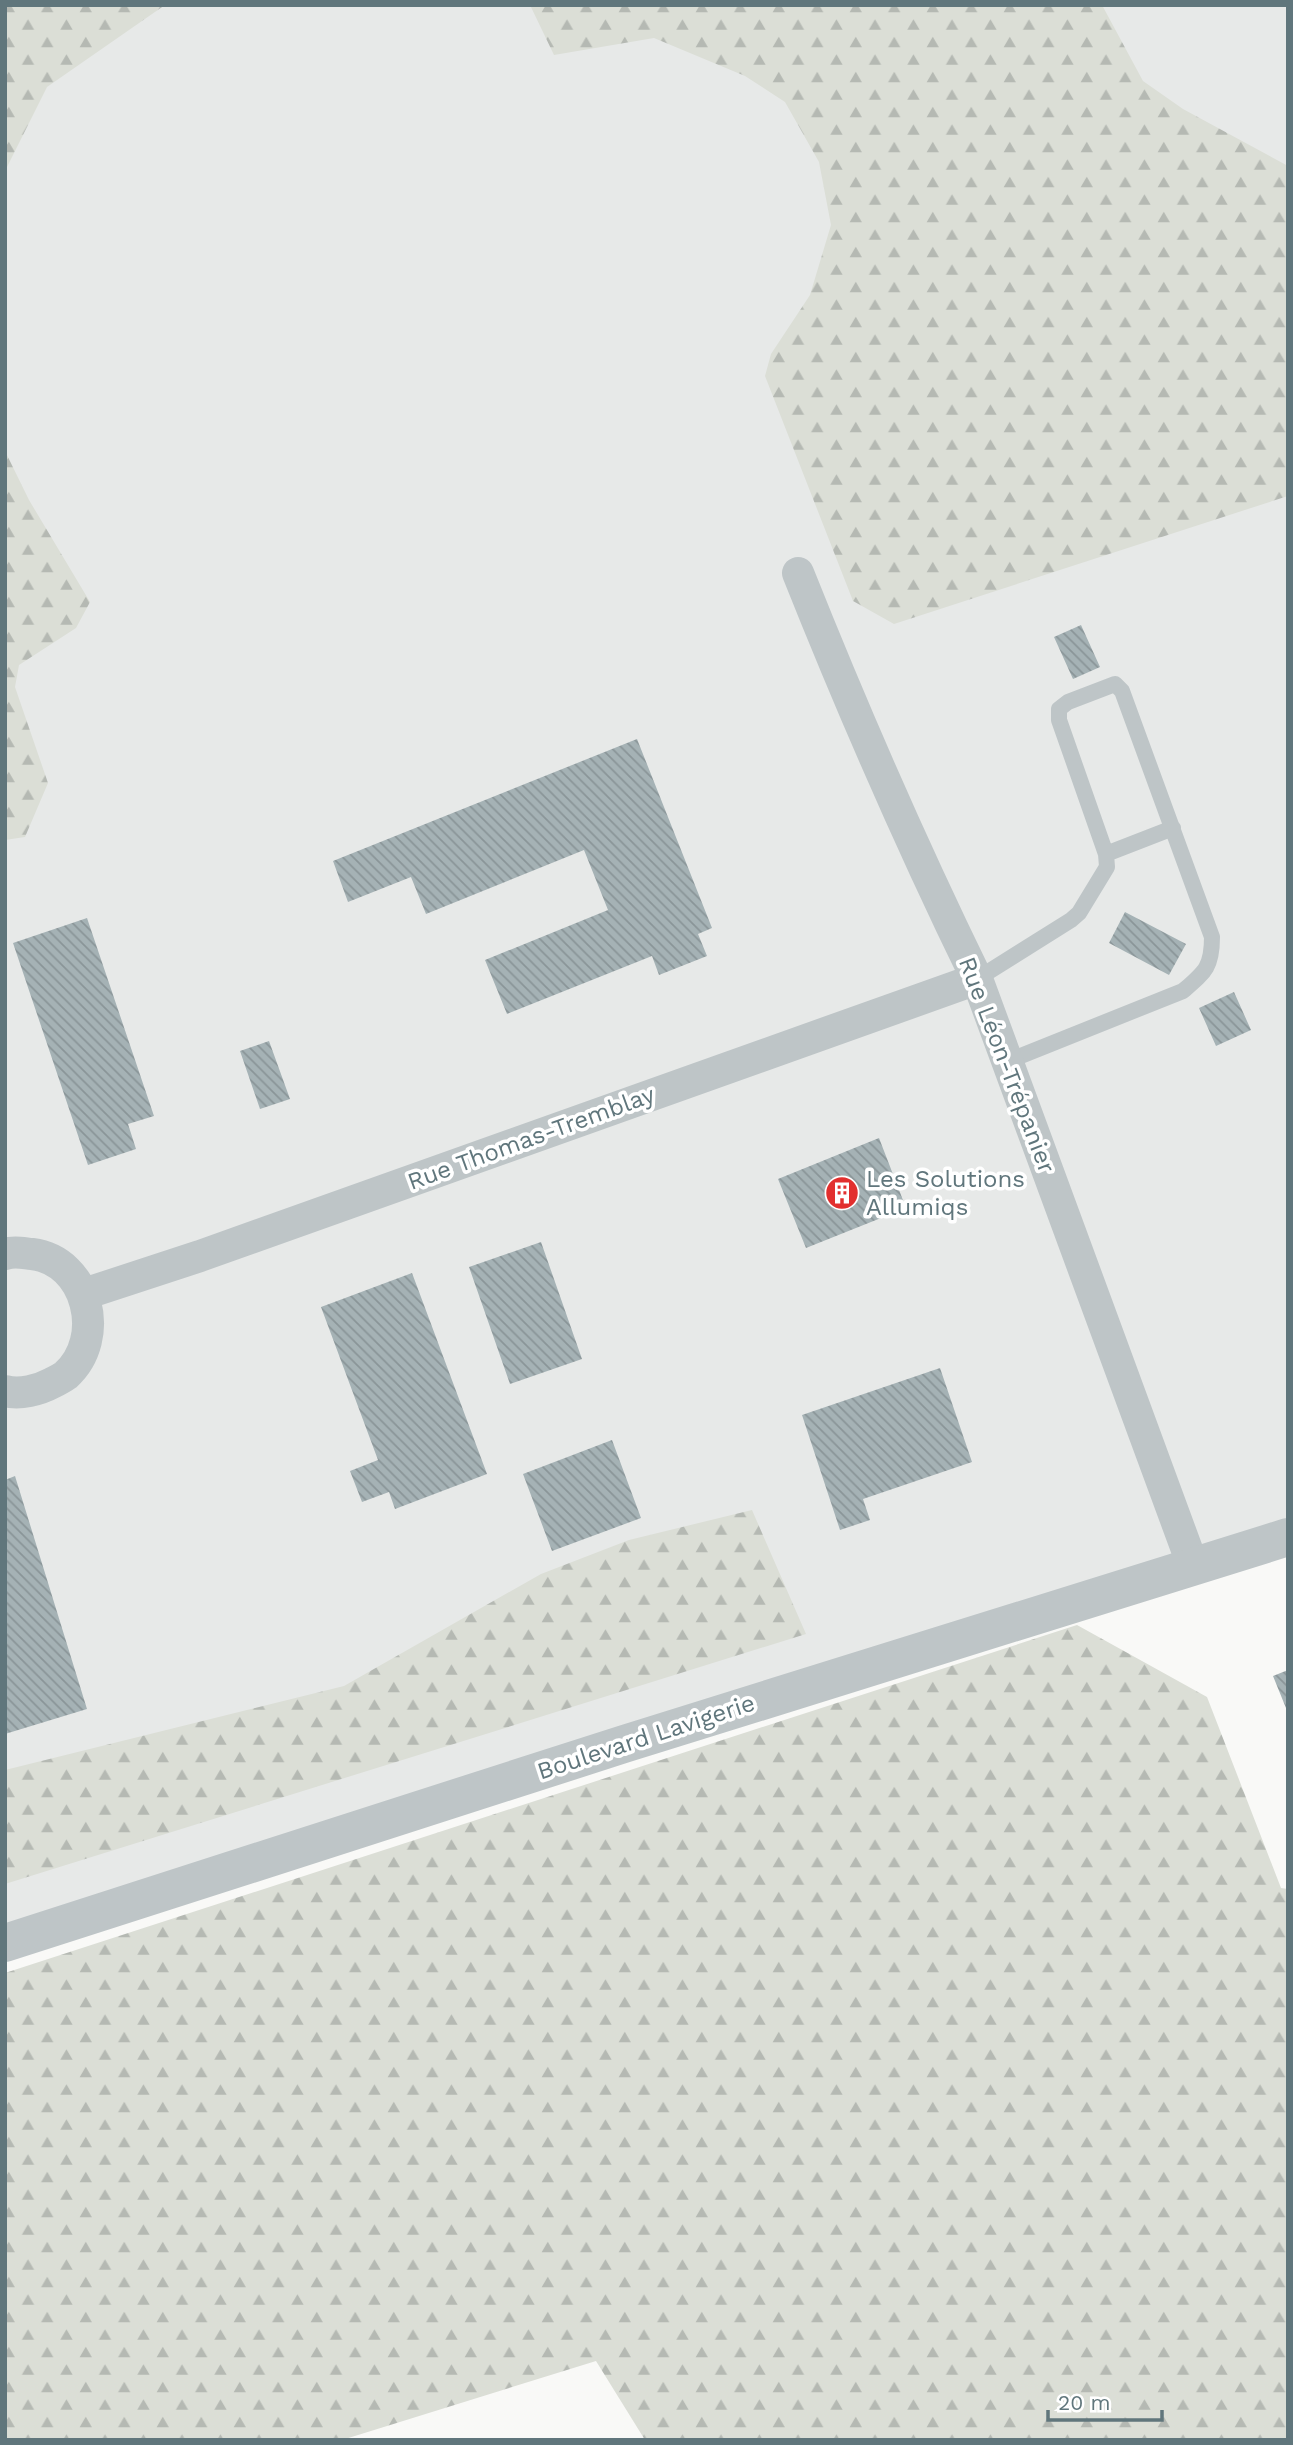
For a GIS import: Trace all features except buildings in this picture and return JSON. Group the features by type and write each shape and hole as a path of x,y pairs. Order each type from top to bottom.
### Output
{"street":[{"name":"Rue Léon-Trépanier","path":"798,573 868,745 977,979 1193,1566"},
{"name":"Rue Thomas-Tremblay","path":"84,1294 200,1256 977,979"},
{"path":"5,1254 12,1252 41,1255 67,1270 84,1294 90,1322 83,1351 66,1375 40,1389 11,1393 5,1391"},
{"name":"Boulevard Lavigerie","path":"5,1943 611,1748 1288,1537"}],"lane":[{"path":"977,979 1079,913 1107,867 1107,854 1059,720 1059,709 1068,702 1115,684 1122,691 1212,937 1212,958 1205,972 1183,991 1008,1061"},
{"path":"1107,854 1173,828"}],"shaded area":[{"path":"5,5 1288,5 1288,1537 5,1943"}],"green space":[{"path":"5,5 165,5 47,87 5,171"},
{"path":"530,5 1102,5 1143,81 1183,109 1288,166 1288,496 894,624 853,601 765,376 771,354 810,295 831,225 819,162 785,102 745,76 654,38 554,55"},
{"path":"5,451 29,500 90,602 76,628 19,665 15,687 48,783 25,837 5,840"},
{"path":"752,1510 806,1634 5,1884 5,1770 344,1686 541,1574 629,1540"},
{"path":"1077,1625 1207,1697 1281,1888 1288,1889 1288,2440 645,2440 596,2361 342,2440 5,2440 5,1973"}],"place":[{"name":"Les Solutions Allumiqs","path":"842,1193"}]}
